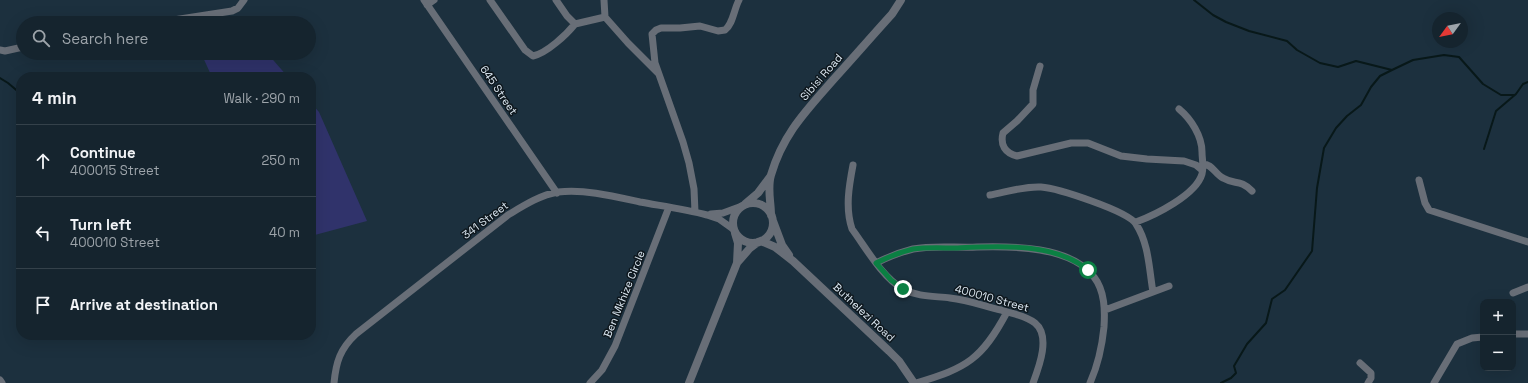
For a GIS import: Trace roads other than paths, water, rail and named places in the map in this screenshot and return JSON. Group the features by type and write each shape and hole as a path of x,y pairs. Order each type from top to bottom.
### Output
{"street":[{"path":"200,16 232,11 238,8 244,0"},
{"path":"425,2 434,0"},
{"path":"490,0 525,50 534,56 560,39 575,24 605,17"},
{"path":"556,0 567,16 575,24"},
{"path":"604,0 605,17 659,74"},
{"path":"695,212 694,189 687,156 659,74 653,51 652,34 661,28 700,26 725,30 729,25 735,7 740,0"},
{"name":"Sibisi Road","path":"743,205 758,193 770,176 781,148 795,124 892,14 900,0"},
{"name":"645 Street","path":"425,2 557,192"},
{"path":"2,50 16,48"},
{"path":"1040,66 1033,90 1033,104 1003,133 1003,146 1010,155 1017,156 1071,143 1088,143 1121,156 1184,161 1203,167 1210,166 1221,177 1230,181 1239,182 1252,191"},
{"path":"1136,222 1163,210 1183,196 1199,180 1203,167 1201,140 1189,119 1179,109"},
{"name":"400010 Street","path":"853,165 849,190 849,220 852,229 876,263 896,284 913,293 931,297 968,301 1031,320 1040,328 1043,352 1041,363 1033,383"},
{"name":"Sibisi Road","path":"770,176 769,194 772,217"},
{"path":"1419,180 1425,203 1429,210 1528,242"},
{"path":"990,195 1033,187 1047,188 1120,212 1136,222 1144,240 1152,292"},
{"name":"341 Street","path":"334,383 335,367 339,357 344,346 356,334 508,215 533,200 557,192 586,192 707,215 719,219 734,231"},
{"name":"Buthelezi Road","path":"743,205 757,203 768,210 782,245 793,261"},
{"path":"737,263 738,243 734,231 734,216 743,205"},
{"name":"341 Street","path":"707,215 723,213 743,205"},
{"name":"Ben Mkhize Circle","path":"590,383 602,370 615,346 670,207"},
{"path":"689,383 737,263 745,252 770,232 772,217"},
{"name":"Buthelezi Road","path":"734,231 745,241 752,243 760,241 775,248 793,261 890,351 915,383"},
{"path":"876,263 913,249 999,246 1047,252 1073,260 1088,270 1099,285 1105,310 1101,348 1090,383"},
{"path":"1105,310 1169,286"},
{"path":"1513,293 1528,287"},
{"path":"915,383 947,374 961,367 972,359 981,352 989,342 1007,312"},
{"path":"1516,334 1528,334"},
{"path":"1434,383 1458,344 1472,338 1480,337"},
{"path":"1360,363 1371,373 1371,378 1368,383"}],"waterway":[{"path":"1194,0 1213,15 1226,22 1249,31 1287,41 1297,50 1320,63 1338,67 1356,61 1392,70 1413,60 1444,55 1459,57 1483,84 1501,95 1514,95"},
{"path":"1221,383 1231,378 1236,373 1234,366 1247,344 1266,323 1272,299 1285,290 1312,251 1317,188 1324,148 1336,128 1347,116 1361,105 1371,87 1380,76 1392,70"},
{"path":"0,78 16,90"},
{"path":"1484,149 1496,111 1516,94 1523,84 1528,82"}]}
